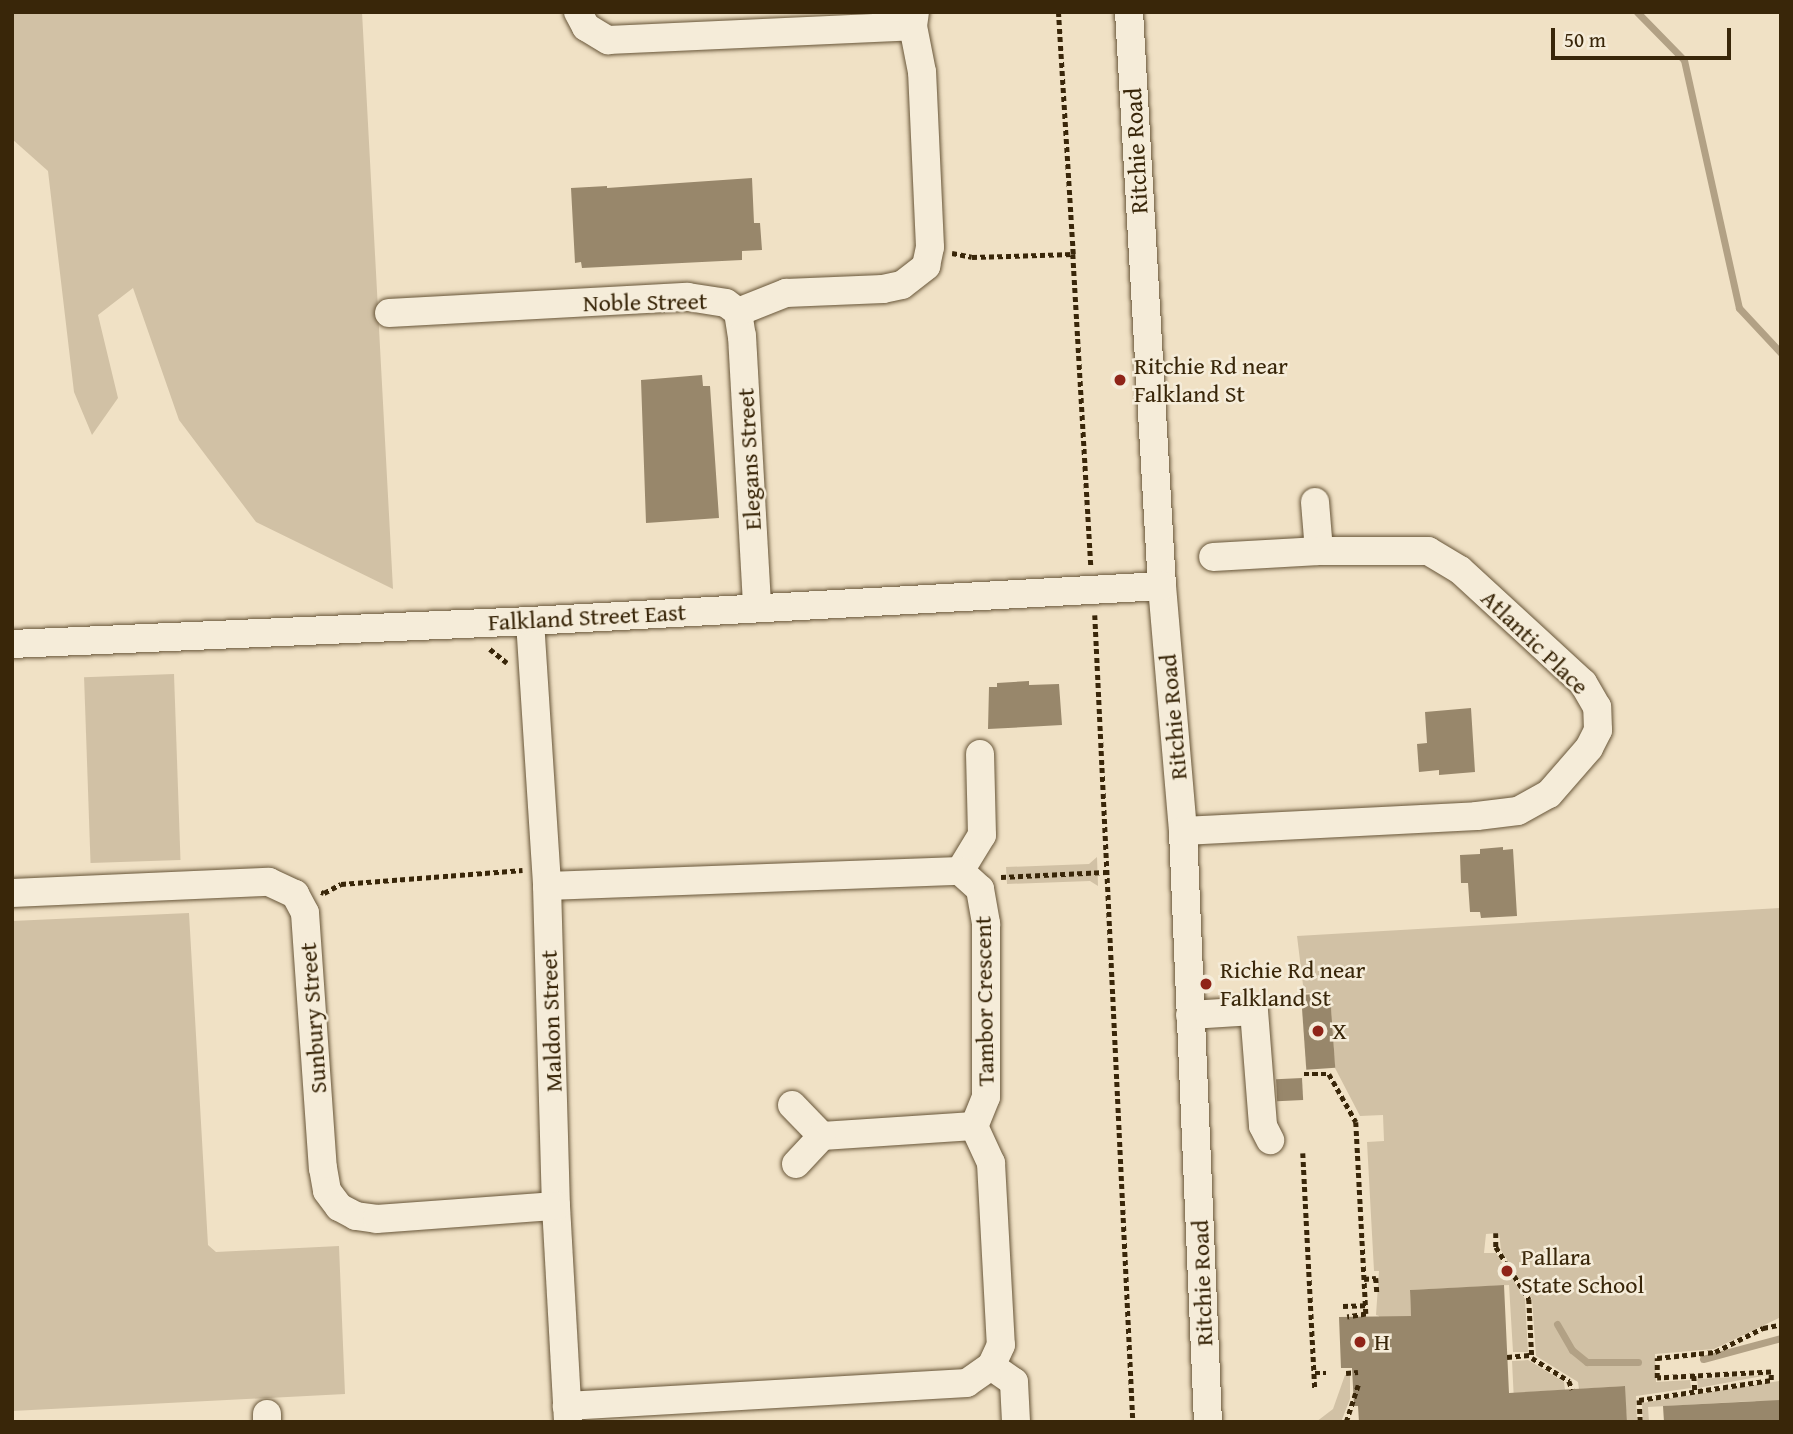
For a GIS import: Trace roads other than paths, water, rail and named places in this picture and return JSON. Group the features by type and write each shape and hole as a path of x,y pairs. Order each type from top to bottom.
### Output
{"street":[{"path":"578,12 586,27 608,40 914,19"},
{"name":"Ritchie Road","path":"1129,12 1162,586 1182,831 1208,1422"},
{"name":"Noble Street","path":"389,313 688,297 726,303 738,312 786,293 883,289 902,285 926,266 930,247 922,72 914,19"},
{"name":"Elegans Street","path":"738,312 742,336 757,607"},
{"path":"1315,502 1319,551"},
{"name":"Atlantic Place","path":"1182,831 1477,816 1518,811 1549,794 1593,739 1599,717 1593,696 1460,570 1428,551 1319,551 1213,557"},
{"name":"Falkland Street East","path":"12,643 530,621 1162,586"},
{"name":"Maldon Street","path":"530,621 547,886 556,1206 568,1414"},
{"path":"547,886 960,871 982,835 980,754"},
{"name":"Tambor Crescent","path":"960,871 980,889 986,925 986,1097 974,1126"},
{"name":"Sunbury Street","path":"12,893 269,882 295,894 305,913 323,1168 327,1191 340,1207 356,1216 377,1219 556,1206"},
{"path":"1190,1015 1254,1011 1263,1126 1270,1140"},
{"path":"792,1105 822,1136"},
{"path":"568,1414 967,1383 991,1366 1001,1345 991,1163 974,1126 822,1136 796,1164"},
{"path":"991,1366 1014,1382 1016,1422"}],"waterway":[{"path":"1637,12 1684,60 1739,308 1781,353"},
{"path":"1557,1324 1572,1350 1587,1362 1638,1362"},
{"path":"1703,1359 1781,1338"}],"place":[{"name":"Ritchie Rd near Falkland St","path":"1120,380"},
{"name":"Richie Rd near Falkland St","path":"1206,984"},
{"name":"X","path":"1318,1031"},
{"name":"Pallara State School","path":"1507,1271"},
{"name":"H","path":"1360,1342"}]}
